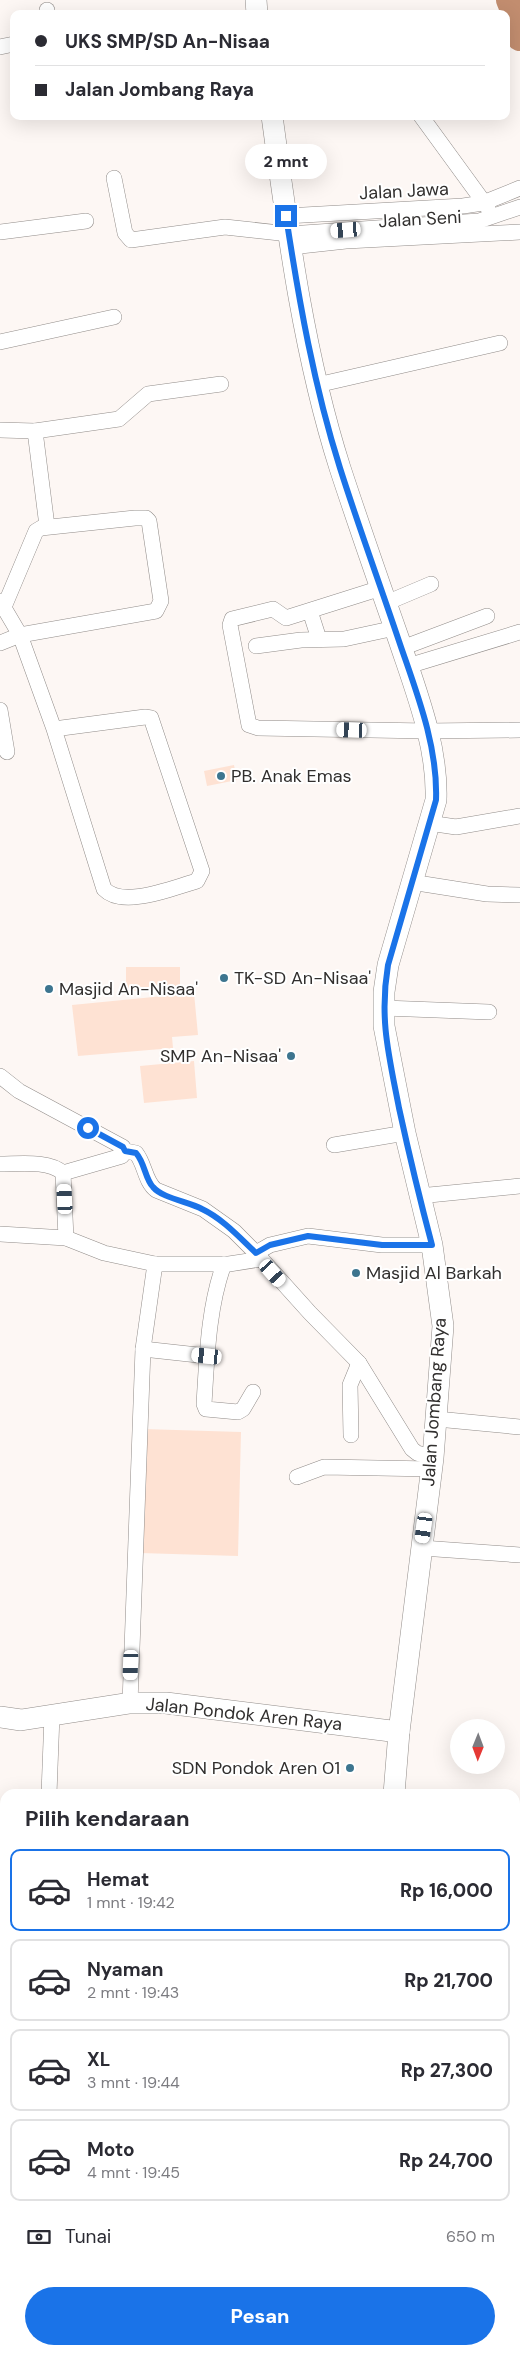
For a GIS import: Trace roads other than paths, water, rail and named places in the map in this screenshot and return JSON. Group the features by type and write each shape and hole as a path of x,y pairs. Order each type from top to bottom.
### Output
{"main road":[{"name":"Jalan Jombang Raya","path":"273,120 289,232 317,385 340,467 405,657 427,731 437,777 436,800 388,965 384,992 386,1041 419,1196 432,1245 443,1326 437,1419 399,1732 394,1789"},
{"name":"Jalan Pondok Aren Raya","path":"0,1718 21,1720 130,1703 166,1703 399,1732"}],"street":[{"path":"424,120 483,203 496,217"},
{"path":"114,178 125,233 131,240 225,227 289,232"},
{"name":"Jalan Jawa","path":"289,232 483,203 520,188"},
{"name":"Jalan Jawa","path":"289,232 479,221 496,217 520,207"},
{"path":"0,232 86,221"},
{"name":"Jalan Seni","path":"289,232 346,241 520,232"},
{"path":"0,342 114,317"},
{"path":"317,385 500,343"},
{"path":"0,430 35,431 119,418 148,394 221,384"},
{"path":"35,431 47,526"},
{"path":"0,643 20,635 156,611 161,602 149,521 146,518 47,526 36,532 2,604 20,635 54,729 104,889 111,895 140,897 197,881 202,872 151,718 145,716 54,729"},
{"path":"431,584 286,618 273,609 234,618 230,622 250,725 258,728 427,731 520,730"},
{"path":"310,611 319,639"},
{"path":"405,657 487,616"},
{"path":"256,646 319,639 344,639 395,628"},
{"path":"405,657 520,632"},
{"path":"0,710 6,752"},
{"path":"429,823 456,827 520,816"},
{"path":"411,882 487,894 520,895"},
{"path":"384,1008 489,1012"},
{"path":"0,1076 19,1091 123,1147 125,1151 136,1153 143,1161 151,1186 162,1193 203,1209 234,1231 359,1363 412,1450 432,1463"},
{"path":"334,1145 405,1133"},
{"path":"63,1173 122,1156 125,1151"},
{"path":"0,1164 49,1165 57,1167 63,1173 66,1238"},
{"path":"419,1196 520,1186"},
{"path":"0,1234 66,1238 104,1253 129,1260 155,1264 224,1264 258,1256 270,1245 308,1236 382,1245 432,1245"},
{"path":"130,1703 143,1349 155,1264"},
{"path":"224,1264 217,1287 207,1356 204,1404 206,1409 238,1412 243,1410 253,1392"},
{"path":"143,1349 207,1356"},
{"path":"351,1435 350,1385 359,1363"},
{"path":"437,1419 520,1427"},
{"path":"297,1477 324,1467 432,1463"},
{"path":"422,1548 520,1555"},
{"path":"48,1789 52,1716"}],"waterway":[{"path":"510,0 520,37"}],"place":[{"name":"PB. Anak Emas","path":"221,776"},
{"name":"TK-SD An-Nisaa'","path":"224,978"},
{"name":"Masjid An-Nisaa'","path":"49,989"},
{"name":"SMP An-Nisaa'","path":"291,1056"},
{"name":"Masjid Al Barkah","path":"356,1273"},
{"name":"SDN Pondok Aren 01","path":"350,1768"}]}
